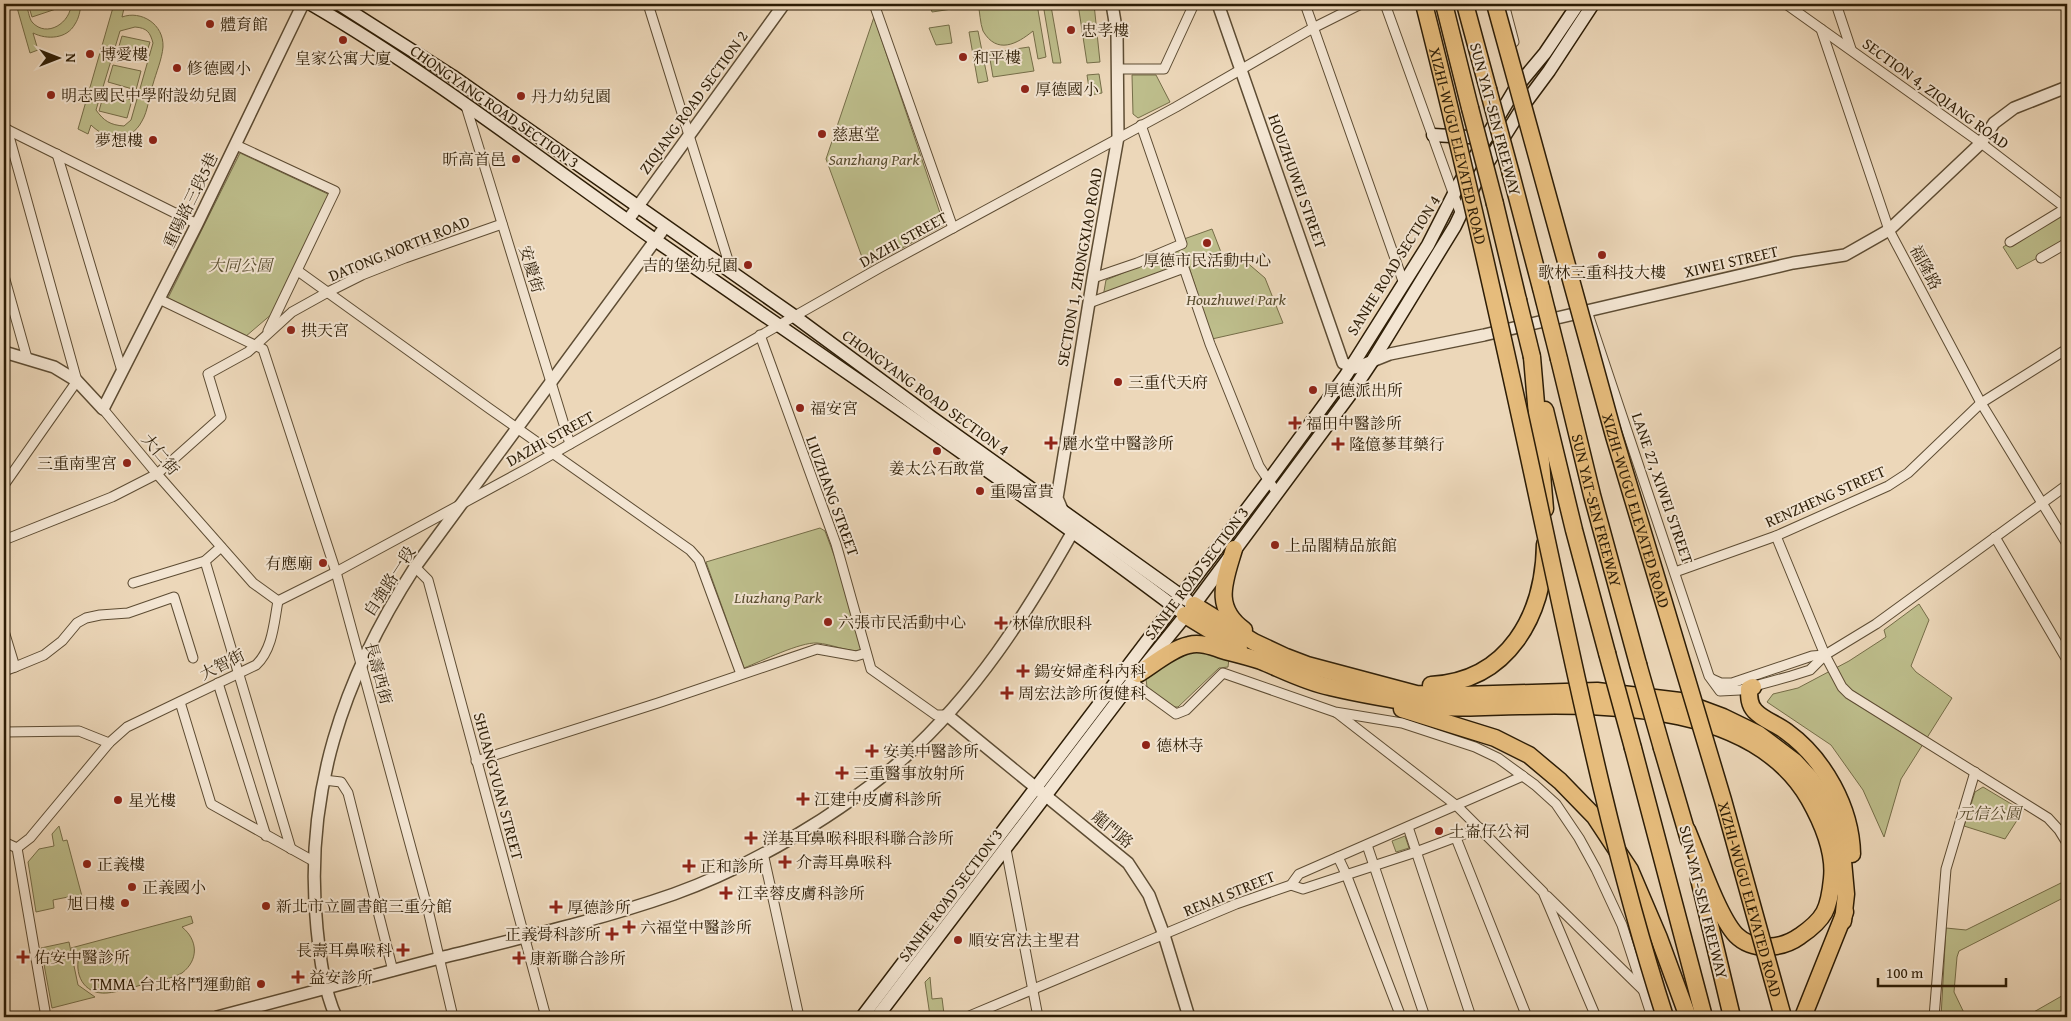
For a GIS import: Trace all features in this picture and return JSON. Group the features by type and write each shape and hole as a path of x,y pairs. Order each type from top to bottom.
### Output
{"highway":[{"name":"XIZHI-WUGU ELEVATED ROAD","path":"1424,4 1499,319 1570,650 1614,836 1648,965 1665,1017"},
{"name":"SUN YAT-SEN FREEWAY","path":"1444,4 1495,204 1574,530 1704,1017"},
{"name":"SUN YAT-SEN FREEWAY","path":"1466,4 1541,288 1592,495 1638,664 1687,830 1732,1017"},
{"name":"XIZHI-WUGU ELEVATED ROAD","path":"1494,4 1614,436 1723,800 1783,1017"},
{"path":"1390,686 1449,684 1466,679 1496,663 1511,648 1524,629 1536,604 1545,557 1545,511 1532,357"},
{"path":"1234,549 1223,587 1223,603 1229,614 1241,628 1286,656"},
{"path":"1183,605 1247,638 1307,665 1416,694 1461,695 1597,691 1636,694 1680,701 1724,717 1758,734 1795,762 1810,778 1825,800 1842,850 1846,894 1843,921"},
{"path":"1183,605 1258,660"},
{"path":"1135,678 1188,645 1204,645 1258,660 1328,687 1495,738 1529,755 1560,781 1595,817 1630,870 1659,938 1688,1017"},
{"path":"1328,687 1439,707 1598,706 1662,712 1680,715 1724,729 1748,741 1774,759 1800,784 1816,812 1827,841 1832,872 1830,898 1822,919 1790,943 1772,947 1750,944 1737,936 1723,915 1687,830"},
{"path":"1753,687 1750,689 1749,696 1754,710 1788,732 1819,764 1830,781 1844,812 1849,830 1852,867 1847,907 1803,1017"}],"main road":[{"name":"CHONGYANG ROAD SECTION 3","path":"311,4 362,34 465,103 656,241"},
{"name":"CHONGYANG ROAD SECTION 3","path":"338,4 452,76 637,207"},
{"name":"SANHE ROAD SECTION 4","path":"1350,367 1428,245 1460,182 1523,79 1545,53 1578,4"},
{"name":"SANHE ROAD SECTION 4","path":"1373,360 1461,215 1478,178 1592,4"},
{"path":"1433,135 1486,138"},
{"name":"CHONGYANG ROAD SECTION 4","path":"637,207 794,316 930,417 1062,509 1183,605"},
{"name":"CHONGYANG ROAD SECTION 4","path":"656,241 780,324 1072,533 1183,605"},
{"name":"SANHE ROAD SECTION 3","path":"877,1017 1006,849 1042,792 1183,605 1234,549 1278,492 1373,360"},
{"name":"SANHE ROAD SECTION 3","path":"862,1017 1135,678 1269,480 1350,367"}],"street":[{"name":"重陽路三段5巷","path":"102,409 198,224 303,4"},
{"path":"648,4 732,274"},
{"name":"ZIQIANG ROAD SECTION 2","path":"628,220 784,4"},
{"path":"874,4 953,228"},
{"name":"SECTION 1, ZHONGXIAO ROAD","path":"1072,533 1057,498 1118,137 1117,34 1112,4"},
{"path":"1118,69 1164,69 1194,4"},
{"name":"HOUZHUWEI STREET","path":"1218,4 1343,363 1350,367"},
{"path":"1305,4 1404,284"},
{"name":"DAZHI STREET","path":"462,504 554,454 794,316 1313,28 1360,4"},
{"path":"1385,4 1461,215"},
{"path":"1504,4 1523,79"},
{"path":"1836,4 1851,50"},
{"name":"SECTION 4, ZIQIANG ROAD","path":"1792,6 2067,208"},
{"name":"福隆路","path":"1821,29 1889,230 1981,403 2067,544"},
{"name":"XIWEI STREET","path":"1350,367 1355,368 1390,354 1588,311 1793,263 1845,255 1889,230 1981,143 1994,123 2014,108 2067,88"},
{"name":"安慶街","path":"465,103 570,444"},
{"path":"1093,278 1137,263 1182,244 1141,125"},
{"path":"5,129 198,224"},
{"path":"4,485 76,381 5,129"},
{"path":"236,145 335,191 265,336"},
{"path":"57,154 122,371"},
{"path":"2010,242 2067,208"},
{"name":"DATONG NORTH ROAD","path":"4,540 112,497 157,474 220,417 208,374 248,352 292,312 362,275 502,224"},
{"name":"自強路一段","path":"336,1017 327,988 316,914 314,862 317,823 324,780 336,730 360,666 387,612 416,567 552,384 665,227"},
{"path":"2041,258 2067,243"},
{"path":"1089,303 1184,268 1210,344 1251,448 1259,466 1278,492"},
{"path":"298,271 690,550 699,560 741,674"},
{"path":"4,276 27,358"},
{"path":"159,299 256,345"},
{"name":"LANE 27, XIWEI STREET","path":"1588,311 1708,676"},
{"name":"LIUZHANG STREET","path":"760,335 836,544 871,669 936,715 947,715"},
{"name":"長壽西街","path":"256,345 264,349 336,572 360,666 406,826 453,1017"},
{"name":"RENZHENG STREET","path":"1675,572 1776,536 1888,486 1908,473 1981,403 2067,349"},
{"name":"大仁街","path":"4,352 54,367 76,381 253,583 278,601"},
{"path":"1708,676 1720,691 1727,692 1753,687 1810,670 1825,655 1876,624 2067,485"},
{"path":"278,601 462,504"},
{"path":"217,1017 581,923 676,893 738,866 805,830 863,791 903,758 947,715 997,655 1021,621 1072,533"},
{"path":"1776,536 1825,655 1842,687 1849,694 2048,818 2067,843"},
{"path":"1995,537 2067,660"},
{"path":"134,583 205,561 221,547"},
{"path":"205,561 292,849"},
{"name":"SHUANGYUAN STREET","path":"416,567 428,580 546,1017"},
{"path":"4,671 44,656 62,641 76,623 86,618 128,613 174,597 193,658"},
{"name":"大智街","path":"17,848 30,838 110,743 127,728 256,665 261,660 270,641 278,601"},
{"path":"4,631 15,667"},
{"path":"476,761 658,703 817,649 856,656 866,653"},
{"path":"1708,676 1721,683 1732,683 1812,656 1825,655"},
{"path":"1135,678 1176,714 1186,710 1223,673 1335,712 1402,724 1475,747 1498,758 1556,804 1580,838 1622,925 1652,1017"},
{"path":"218,683 266,836"},
{"path":"180,702 211,804 314,862"},
{"path":"1335,712 1457,806 1645,992"},
{"name":"龍門路","path":"947,715 1128,863 1149,895 1164,935 1189,1017"},
{"path":"4,732 79,730 110,743"},
{"path":"1934,1017 1946,869 1975,772"},
{"name":"RENAI STREET","path":"967,1017 1236,904 1291,884 1299,874 1523,776"},
{"path":"324,780 340,782 348,793 393,971"},
{"path":"1408,827 1471,1017"},
{"path":"1291,884 1303,889 1416,852 1480,828"},
{"path":"1456,838 1527,1017"},
{"path":"4,842 17,848 46,1017"},
{"path":"1367,845 1425,1017"},
{"path":"1006,849 1038,1017"},
{"path":"763,853 799,1017"},
{"path":"1338,857 1401,1017"},
{"path":"1543,892 1596,1017"}],"green space":[{"path":"16,4 26,4 32,22 44,29 51,29 63,22 70,11 71,4 81,5 76,22 67,33 56,37 44,37 33,33 38,50 30,53"},
{"path":"28,4 68,4 68,5 32,17"},
{"path":"114,4 125,4 122,17 129,15 144,17 160,32 162,39 163,47 146,113 137,128 125,136 118,137 104,134 91,125 88,134 78,129","holes":["135,27 147,31 153,43 131,120 124,126 115,125 105,120 96,110 120,31"]},
{"path":"930,4 971,4 972,6 932,12"},
{"path":"978,4 1037,4 1046,57 1038,59 1033,31 1014,43 1001,45 994,43 983,31"},
{"path":"1043,4 1051,6 1061,63 1053,63"},
{"path":"1078,4 1094,4 1100,62 1087,63"},
{"name":"Sanzhang Park","path":"874,17 944,225 866,268 826,159"},
{"path":"949,25 952,43 936,45 929,28"},
{"path":"978,31 988,81 978,83 969,32"},
{"path":"122,36 150,42 144,61 117,53"},
{"path":"1029,47 1034,71 993,77 989,53"},
{"path":"113,65 141,71 136,90 108,82"},
{"path":"1099,74 1102,93 1090,95 1087,75"},
{"path":"1132,75 1156,75 1170,102 1138,118 1133,114"},
{"path":"104,93 132,100 127,118 99,111"},
{"name":"大同公園","path":"240,153 330,195 273,313 245,337 168,298"},
{"path":"2063,210 2067,213 2067,242 2017,269 2003,247"},
{"name":"Houzhuwei Park","path":"1212,229 1226,265 1244,260 1265,278 1283,323 1212,339 1188,264 1103,297 1106,280 1186,247 1184,239"},
{"name":"Liuzhang Park","path":"820,528 825,531 844,582 863,651 817,643 810,644 791,649 744,668 706,562"},
{"path":"1919,604 1929,620 1911,666 1916,672 1952,698 1901,779 1884,837 1863,790 1831,745 1767,702 1773,694 1798,688 1849,661 1886,637 1884,630"},
{"path":"1194,649 1229,658 1228,667 1219,668 1178,707 1174,707 1147,687 1146,679 1155,670"},
{"name":"元信公園","path":"1983,787 2023,811 2005,839 1964,826 1975,792"},
{"path":"59,826 63,841 67,840 83,900 68,897 53,900 54,908 36,912 28,862 39,849 54,846 52,834"},
{"path":"1405,836 1409,848 1396,852 1392,841"},
{"path":"2067,880 2067,896 1959,951 1954,992 1966,1017 1941,1017 1946,928 1966,930"},
{"path":"191,916 193,923 182,927 194,944 194,956 188,968 182,973 164,980 107,993 99,993 92,990 82,981 78,968 80,953 73,954 71,948"},
{"path":"69,942 78,985 95,997 52,1008 41,948"},
{"path":"930,977 932,999 942,998 944,1014 930,1016 925,982"},
{"path":"2067,993 2067,1017 2025,1017"}],"place":[{"name":"體育館","path":"210,24"},
{"name":"忠孝樓","path":"1071,30"},
{"name":"皇家公寓大廈","path":"343,40"},
{"name":"博愛樓","path":"90,54"},
{"name":"和平樓","path":"963,57"},
{"name":"修德國小","path":"177,68"},
{"name":"厚德國小","path":"1025,89"},
{"name":"明志國民中學附設幼兒園","path":"51,95"},
{"name":"丹力幼兒園","path":"521,96"},
{"name":"慈惠堂","path":"822,134"},
{"name":"夢想樓","path":"153,140"},
{"name":"昕高首邑","path":"516,159"},
{"name":"厚德市民活動中心","path":"1207,243"},
{"name":"歌林三重科技大樓","path":"1602,255"},
{"name":"吉的堡幼兒園","path":"748,265"},
{"name":"拱天宮","path":"291,330"},
{"name":"三重代天府","path":"1118,382"},
{"name":"厚德派出所","path":"1313,390"},
{"name":"福安宮","path":"800,408"},
{"name":"福田中醫診所","path":"1295,423"},
{"name":"麗水堂中醫診所","path":"1051,443"},
{"name":"隆億蔘茸藥行","path":"1338,444"},
{"name":"姜太公石敢當","path":"937,451"},
{"name":"三重南聖宮","path":"127,463"},
{"name":"重陽富貴","path":"980,491"},
{"name":"上品閣精品旅館","path":"1275,545"},
{"name":"有應廟","path":"323,563"},
{"name":"六張市民活動中心","path":"828,622"},
{"name":"林偉欣眼科","path":"1001,623"},
{"name":"鍚安婦產科內科","path":"1023,671"},
{"name":"周宏法診所復健科","path":"1007,693"},
{"name":"德林寺","path":"1146,745"},
{"name":"安美中醫診所","path":"872,751"},
{"name":"三重醫事放射所","path":"842,773"},
{"name":"江建中皮膚科診所","path":"803,799"},
{"name":"星光樓","path":"118,800"},
{"name":"土崙仔公祠","path":"1439,831"},
{"name":"洋基耳鼻喉科眼科聯合診所","path":"751,838"},
{"name":"介壽耳鼻喉科","path":"785,862"},
{"name":"正義樓","path":"87,864"},
{"name":"正和診所","path":"689,866"},
{"name":"正義國小","path":"132,887"},
{"name":"江幸蓉皮膚科診所","path":"726,893"},
{"name":"旭日樓","path":"125,903"},
{"name":"新北市立圖書館三重分館","path":"266,906"},
{"name":"厚德診所","path":"556,907"},
{"name":"六福堂中醫診所","path":"629,927"},
{"name":"正義骨科診所","path":"612,934"},
{"name":"順安宮法主聖君","path":"958,940"},
{"name":"長壽耳鼻喉科","path":"403,950"},
{"name":"佑安中醫診所","path":"23,957"},
{"name":"康新聯合診所","path":"519,958"},
{"name":"益安診所","path":"298,977"},
{"name":"TMMA 台北格鬥運動館","path":"261,984"}]}
